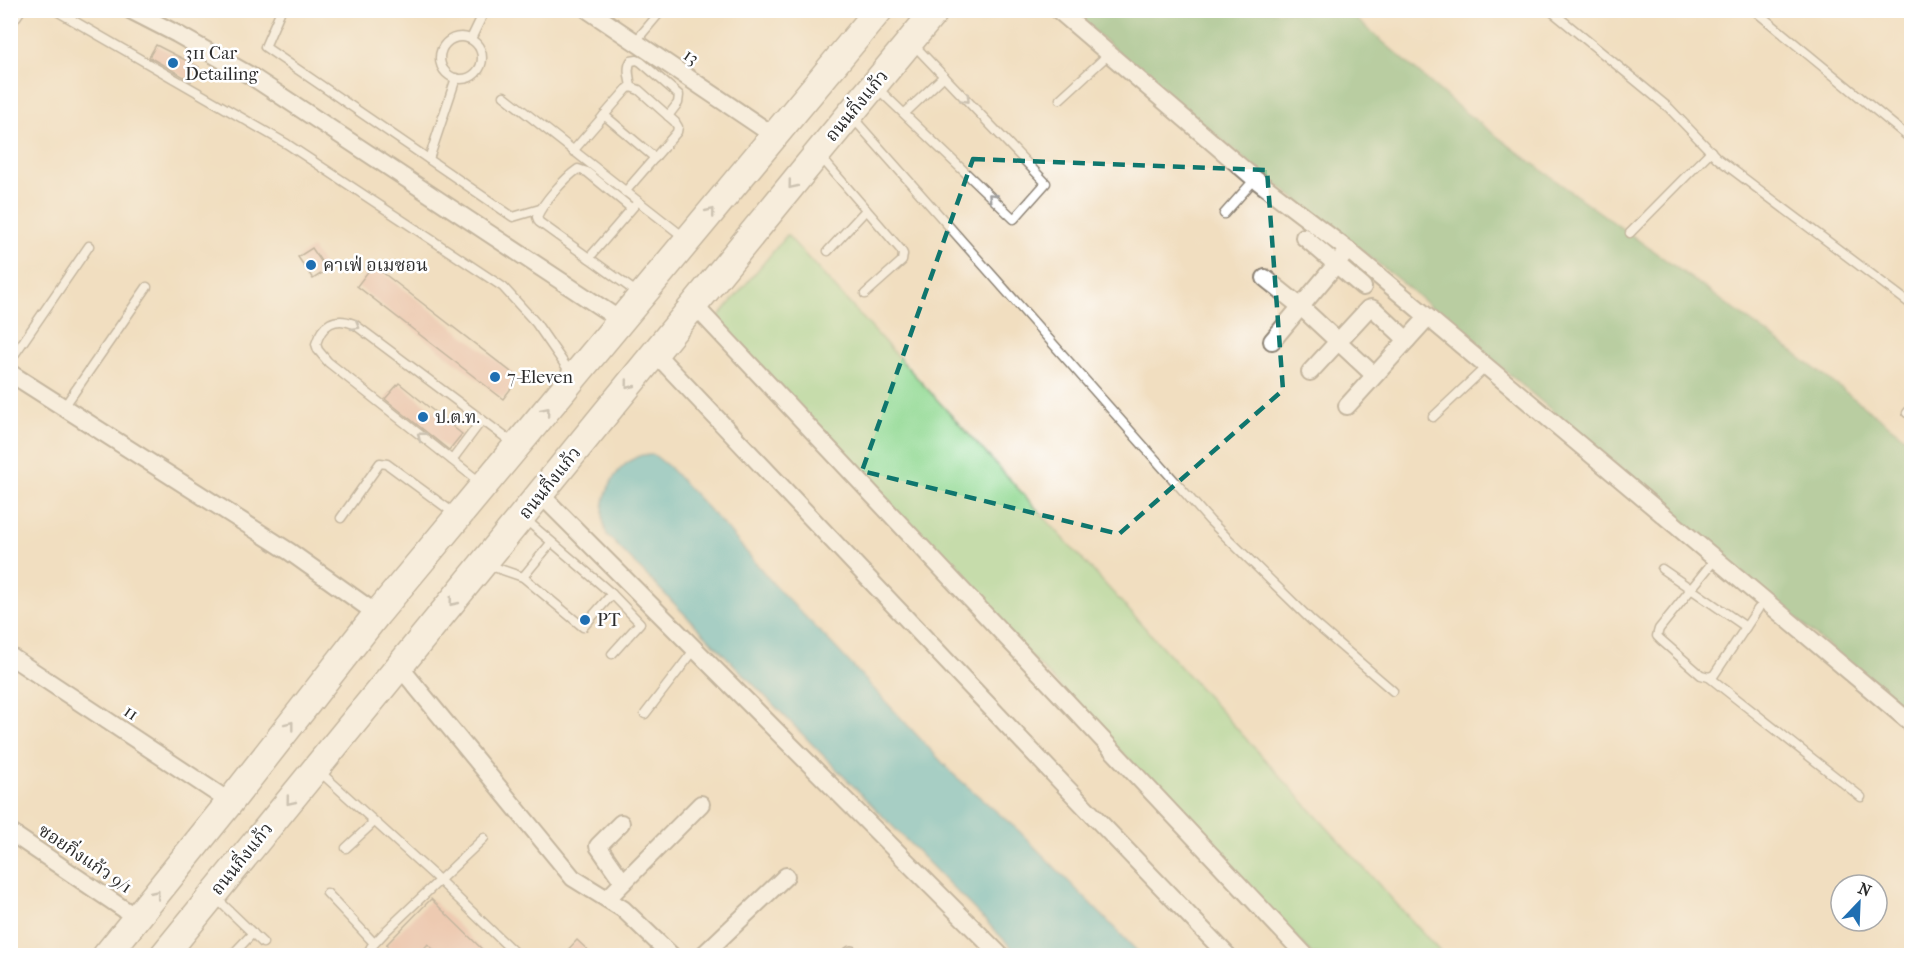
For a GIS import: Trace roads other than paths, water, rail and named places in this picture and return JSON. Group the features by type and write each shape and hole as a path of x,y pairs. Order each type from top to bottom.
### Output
{"main road":[{"path":"106,956 377,614 879,10"},
{"name":"ถนนกิ่งแก้ว","path":"163,956 936,10"}],"street":[{"path":"130,10 251,76 620,320"},
{"name":"13","path":"588,10 773,135"},
{"path":"1058,10 1255,179 1348,250 1911,724"},
{"path":"1304,237 1364,287"},
{"path":"1272,341 1348,250"},
{"path":"1265,278 1301,307 1374,375"},
{"path":"694,305 1306,956"},
{"path":"1310,372 1338,340 1371,308 1407,340"},
{"path":"1347,406 1427,318"},
{"path":"655,353 1228,956"},
{"path":"10,373 290,552 377,614"},
{"path":"540,494 1001,956"},
{"name":"11","path":"10,656 230,802"},
{"path":"400,667 573,878 623,909 672,956"},
{"path":"607,899 701,804"},
{"path":"621,823 598,846 623,882"},
{"name":"ซอยกิ่งแก้ว 9/1","path":"10,832 137,918"},
{"path":"702,956 786,876"}],"lane":[{"path":"10,26 21,10"},
{"path":"55,10 287,144 503,287 536,323 574,377"},
{"path":"281,10 265,47 513,217 540,209"},
{"path":"471,39 485,10"},
{"path":"634,42 662,10"},
{"path":"1550,10 1669,108 1711,151 1761,192 1911,305"},
{"path":"1754,10 1911,140"},
{"path":"456,38 471,39 480,47 482,54 480,68 470,77 456,78 449,74 441,63 442,50 445,45 456,38"},
{"path":"875,86 1014,219 1046,183 911,42"},
{"path":"1060,99 1109,54"},
{"path":"631,87 629,65 631,61 637,60 679,95 678,103 668,116"},
{"path":"905,113 944,76"},
{"path":"429,159 456,78"},
{"path":"573,151 627,88 639,90 678,127 677,132 625,192"},
{"path":"504,96 625,192 634,205"},
{"path":"604,115 655,158"},
{"path":"851,115 1210,521 1312,621 1393,691"},
{"path":"1630,233 1711,151"},
{"path":"818,153 903,254 902,261 865,294"},
{"path":"642,296 539,222 537,217 540,209 570,174 578,169 587,172 688,240"},
{"path":"1224,214 1255,179"},
{"path":"590,258 634,205"},
{"path":"828,251 866,210"},
{"path":"10,362 89,246"},
{"path":"64,407 147,286"},
{"path":"484,486 328,362 317,348 319,336 328,324 340,319 354,324 517,446"},
{"path":"1433,417 1486,367"},
{"path":"452,460 482,420"},
{"path":"341,518 380,464 387,464 459,517"},
{"path":"522,517 612,594 640,623 612,654"},
{"path":"523,577 551,543"},
{"path":"1716,558 1659,629 1657,636 1701,675 1709,677 1861,797"},
{"path":"484,563 523,577 583,627 612,594"},
{"path":"1662,569 1746,627"},
{"path":"1709,677 1714,675 1758,609"},
{"path":"645,714 695,649"},
{"path":"316,769 439,880 518,956"},
{"path":"346,848 374,822"},
{"path":"367,956 374,943 484,838"},
{"path":"327,893 374,943"},
{"path":"213,895 263,943"},
{"path":"231,956 252,933"}],"water":[{"path":"642,455 654,455 668,466 728,530 776,587 953,774 1019,831 1141,955 1019,955 607,535 603,511 608,488 622,468 631,460"}],"place":[{"name":"311 Car Detailing","path":"173,63"},
{"name":"คาเฟ่ อเมซอน","path":"311,265"},
{"name":"7-Eleven","path":"495,377"},
{"name":"ป.ต.ท.","path":"423,417"},
{"name":"PT","path":"585,620"}]}
